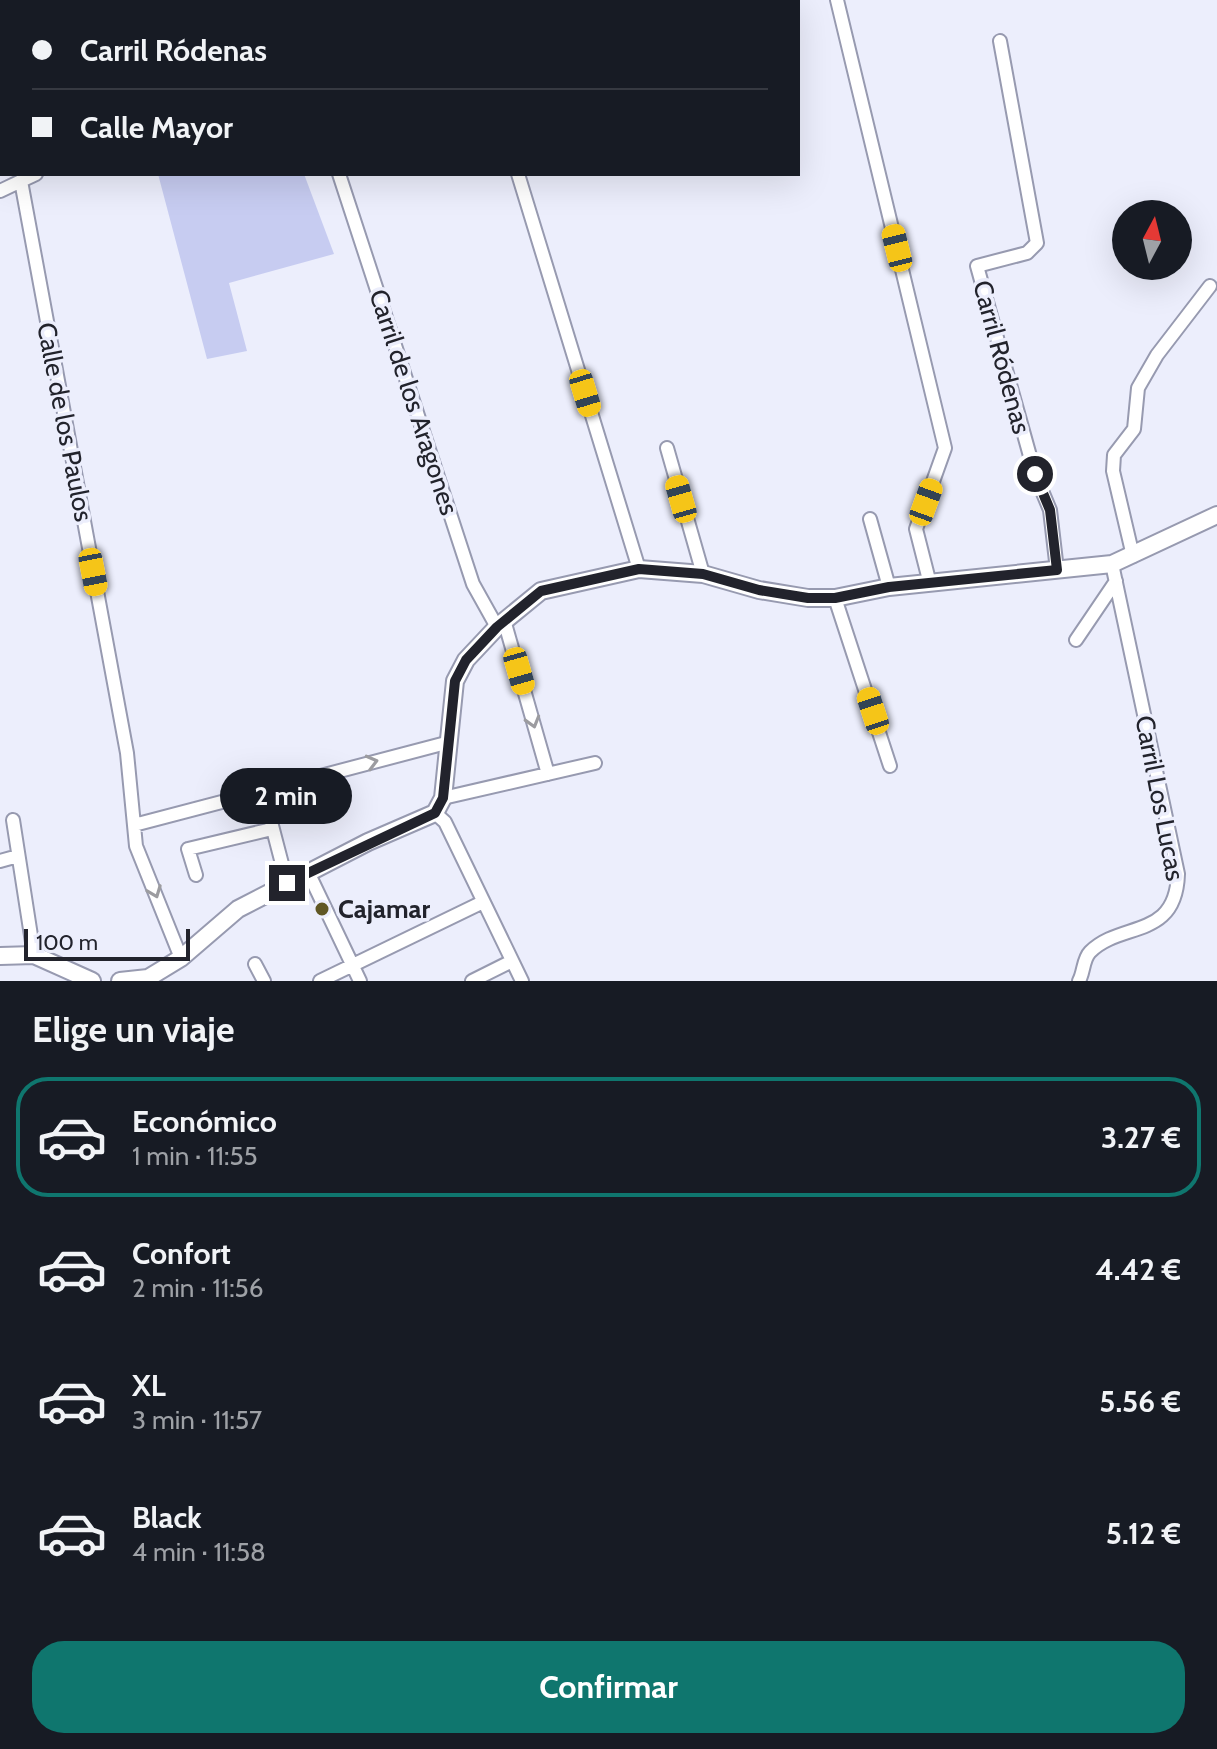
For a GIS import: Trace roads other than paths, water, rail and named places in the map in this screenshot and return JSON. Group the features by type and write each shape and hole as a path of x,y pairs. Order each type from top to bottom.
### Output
{"street":[{"path":"837,0 945,448 916,529 930,584"},
{"name":"Carril Ródenas","path":"1000,41 1037,243 1027,253 977,266 1035,474 1050,510 1057,570"},
{"path":"0,191 32,176"},
{"name":"Carril de los Aragones","path":"340,176 473,584 501,624 548,774"},
{"path":"519,176 639,569"},
{"name":"Calle de los Paulos","path":"21,181 127,753 136,846 181,958"},
{"path":"1133,556 1113,471 1114,455 1134,429 1138,388 1157,355 1210,286"},
{"path":"667,448 703,574"},
{"path":"522,981 439,806 455,681 466,660 501,624 541,591 639,569 703,574 759,590 808,598 835,598 889,587 1112,564 1217,515"},
{"path":"870,519 889,587"},
{"name":"Carril Los Lucas","path":"1079,981 1086,955 1102,942 1145,929 1163,914 1178,893 1178,874 1112,564"},
{"path":"1076,640 1116,581"},
{"path":"835,598 890,766"},
{"path":"134,825 446,743"},
{"path":"120,981 148,978 181,958 238,909 439,806 595,763"},
{"path":"263,791 287,883"},
{"path":"13,820 34,955"},
{"path":"196,875 188,849 272,829"},
{"path":"0,861 18,856"},
{"path":"308,872 360,981"},
{"path":"320,981 483,902"},
{"path":"0,956 34,955 92,981"},
{"path":"472,981 512,961"},
{"path":"255,964 264,981"}],"place":[{"name":"Cajamar","path":"322,909"}]}
